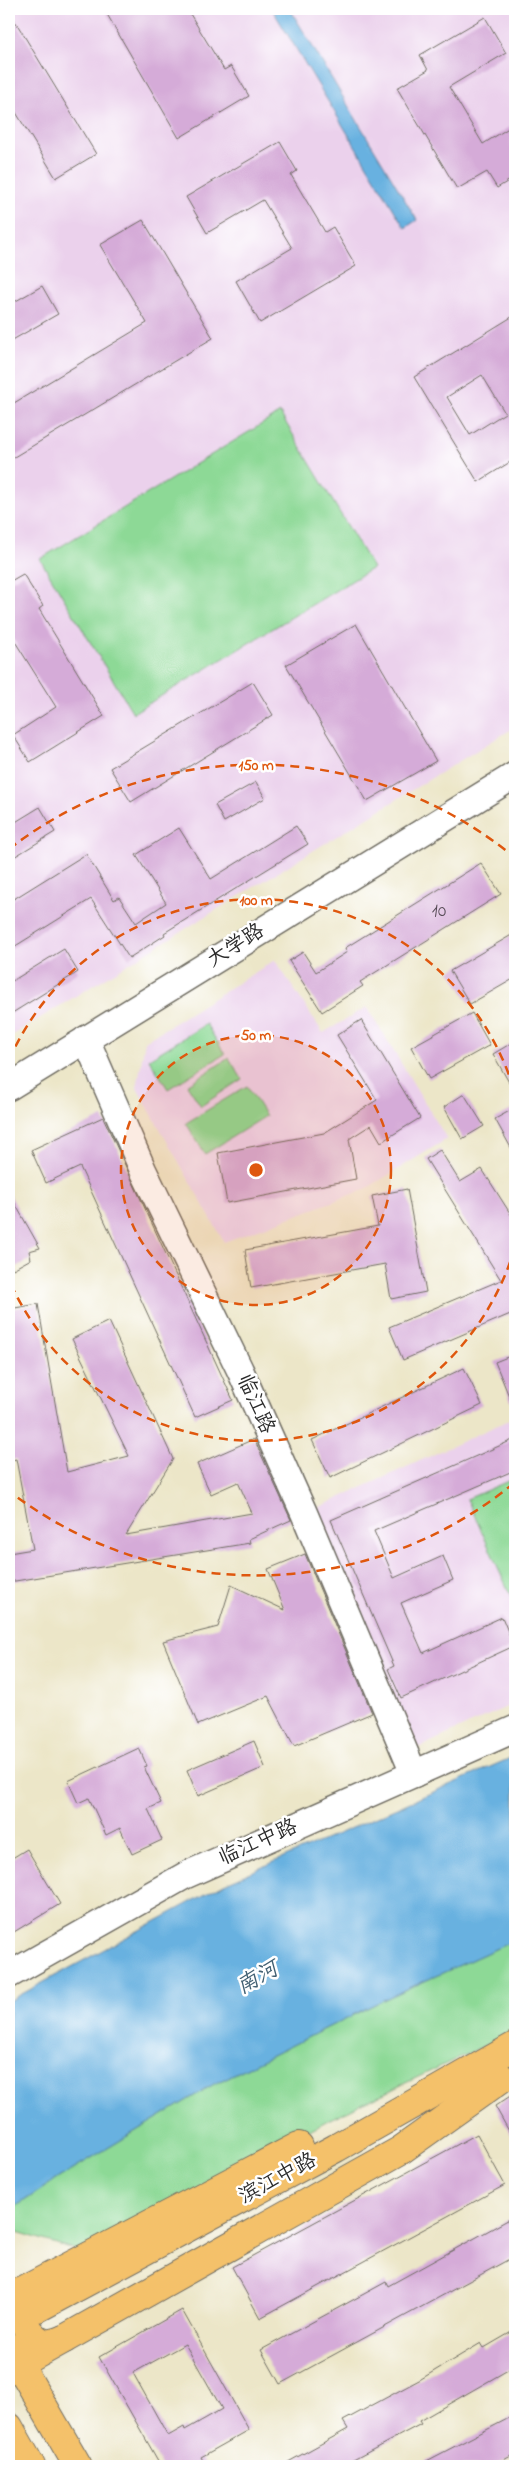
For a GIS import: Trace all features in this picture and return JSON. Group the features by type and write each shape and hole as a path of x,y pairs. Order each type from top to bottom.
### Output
{"main road":[{"name":"滨江中路","path":"46,2314 503,2070 515,2046"},
{"path":"78,2466 12,2361 46,2314 354,2118 503,2070"},
{"path":"9,2298 46,2314"},
{"path":"9,2427 31,2466"}],"street":[{"name":"大学路","path":"9,1087 515,775"},
{"name":"临江路","path":"86,1038 143,1170 240,1370 300,1504 414,1774"},
{"name":"临江中路","path":"9,1974 186,1874 515,1729"}],"shaded area":[{"path":"9,9 515,9 515,727 9,1037"},
{"path":"275,960 323,1033 367,1007 447,1139 364,1190 224,1242 137,1088 145,1041"},
{"path":"515,1417 515,1703 418,1748 309,1512"}],"green space":[{"path":"280,413 373,568 133,713 40,559"},
{"path":"206,1024 225,1054 168,1089 149,1059"},
{"path":"229,1058 242,1079 201,1106 187,1085"},
{"path":"247,1086 266,1116 205,1154 186,1123"},
{"path":"515,1478 515,1605 467,1499"},
{"path":"515,1940 515,2031 330,2119 83,2252 14,2231 9,2222 9,2211 63,2175 214,2084 385,1999"}],"water":[{"path":"272,9 290,9 417,220 405,228"},
{"name":"南河","path":"515,1756 515,1940 385,1999 214,2084 63,2175 9,2211 9,2001 224,1884"}],"building":[{"path":"104,9 187,9 224,70 231,66 249,96 179,138"},
{"path":"9,11 96,154 56,178 9,101"},
{"path":"485,17 506,53 449,87 483,144 515,124 515,177 497,188 487,172 457,189 397,88 428,70 420,55"},
{"path":"280,142 297,171 291,175 325,232 333,227 356,266 260,323 236,281 292,248 263,200 207,233 186,197"},
{"path":"143,220 213,338 9,460 9,406 147,323 100,245"},
{"path":"42,286 58,314 9,342 9,305"},
{"path":"515,315 515,459 478,482 414,377","holes":["482,375 505,413 470,435 447,397"]},
{"path":"23,574 43,606 39,609 104,716 30,762 13,735 56,707 9,632 9,582"},
{"path":"356,624 436,761 367,801 286,665"},
{"path":"253,682 273,715 131,802 110,768"},
{"path":"256,782 265,798 224,822 215,805"},
{"path":"40,807 55,832 9,860 9,826"},
{"path":"296,826 308,844 164,933 165,935 129,958 91,899 9,950 9,902 86,854 114,900 119,897 136,923 166,903 136,855 179,828 211,879"},
{"path":"481,863 501,894 360,982 363,986 322,1012 289,961 303,952 316,972 347,952 345,948"},
{"path":"515,933 515,978 470,1004 450,971"},
{"path":"64,949 78,972 9,1015 9,983"},
{"path":"472,1013 490,1045 429,1079 411,1047"},
{"path":"361,1020 420,1118 381,1142 371,1125 349,1139 356,1179 227,1203 218,1153 324,1133 377,1100 337,1035"},
{"path":"515,1041 515,1093 493,1054"},
{"path":"464,1094 484,1126 462,1139 444,1107"},
{"path":"515,1108 515,1155 495,1119"},
{"path":"103,1117 233,1400 195,1417 80,1167 46,1183 31,1150"},
{"path":"440,1150 460,1182 482,1169 515,1221 515,1312 403,1360 389,1327 501,1280 426,1159"},
{"path":"407,1189 426,1292 391,1299 385,1264 251,1288 245,1250 378,1226 372,1196"},
{"path":"9,1193 40,1248 29,1251 31,1259 13,1269 9,1262"},
{"path":"38,1304 67,1472 129,1456 72,1339 109,1321 173,1459 126,1535 252,1513 238,1482 211,1494 197,1464 254,1439 291,1520 249,1539 250,1543 9,1582 9,1553 33,1549 16,1459 9,1461 9,1309"},
{"path":"515,1354 515,1411 495,1362"},
{"path":"464,1368 482,1405 330,1478 312,1440"},
{"path":"515,1439 515,1470 374,1531 394,1578 443,1556 453,1580 401,1603 423,1653 502,1617 514,1646 401,1698 388,1669 394,1666 331,1520"},
{"path":"305,1554 372,1713 294,1746 268,1696 198,1725 163,1641 218,1627 231,1585 285,1610 268,1569"},
{"path":"254,1741 265,1767 198,1796 187,1770"},
{"path":"139,1748 147,1766 144,1767 161,1803 148,1809 162,1840 132,1854 120,1828 106,1835 89,1798 78,1803 68,1781"},
{"path":"27,1849 60,1904 9,1935 9,1860"},
{"path":"515,2093 515,2142 495,2106"},
{"path":"477,2134 505,2185 260,2318 232,2267"},
{"path":"515,2216 515,2256 280,2384 261,2350 386,2282 388,2286"},
{"path":"182,2310 249,2430 201,2457 206,2466 161,2466 99,2357","holes":["185,2344 222,2409 185,2430 184,2427 168,2436 133,2373"]},
{"path":"515,2330 515,2366 419,2421 421,2424 342,2466 281,2466 348,2429 343,2421 421,2379 481,2343 484,2348"},
{"path":"515,2415 515,2454 492,2466 417,2466"}]}
